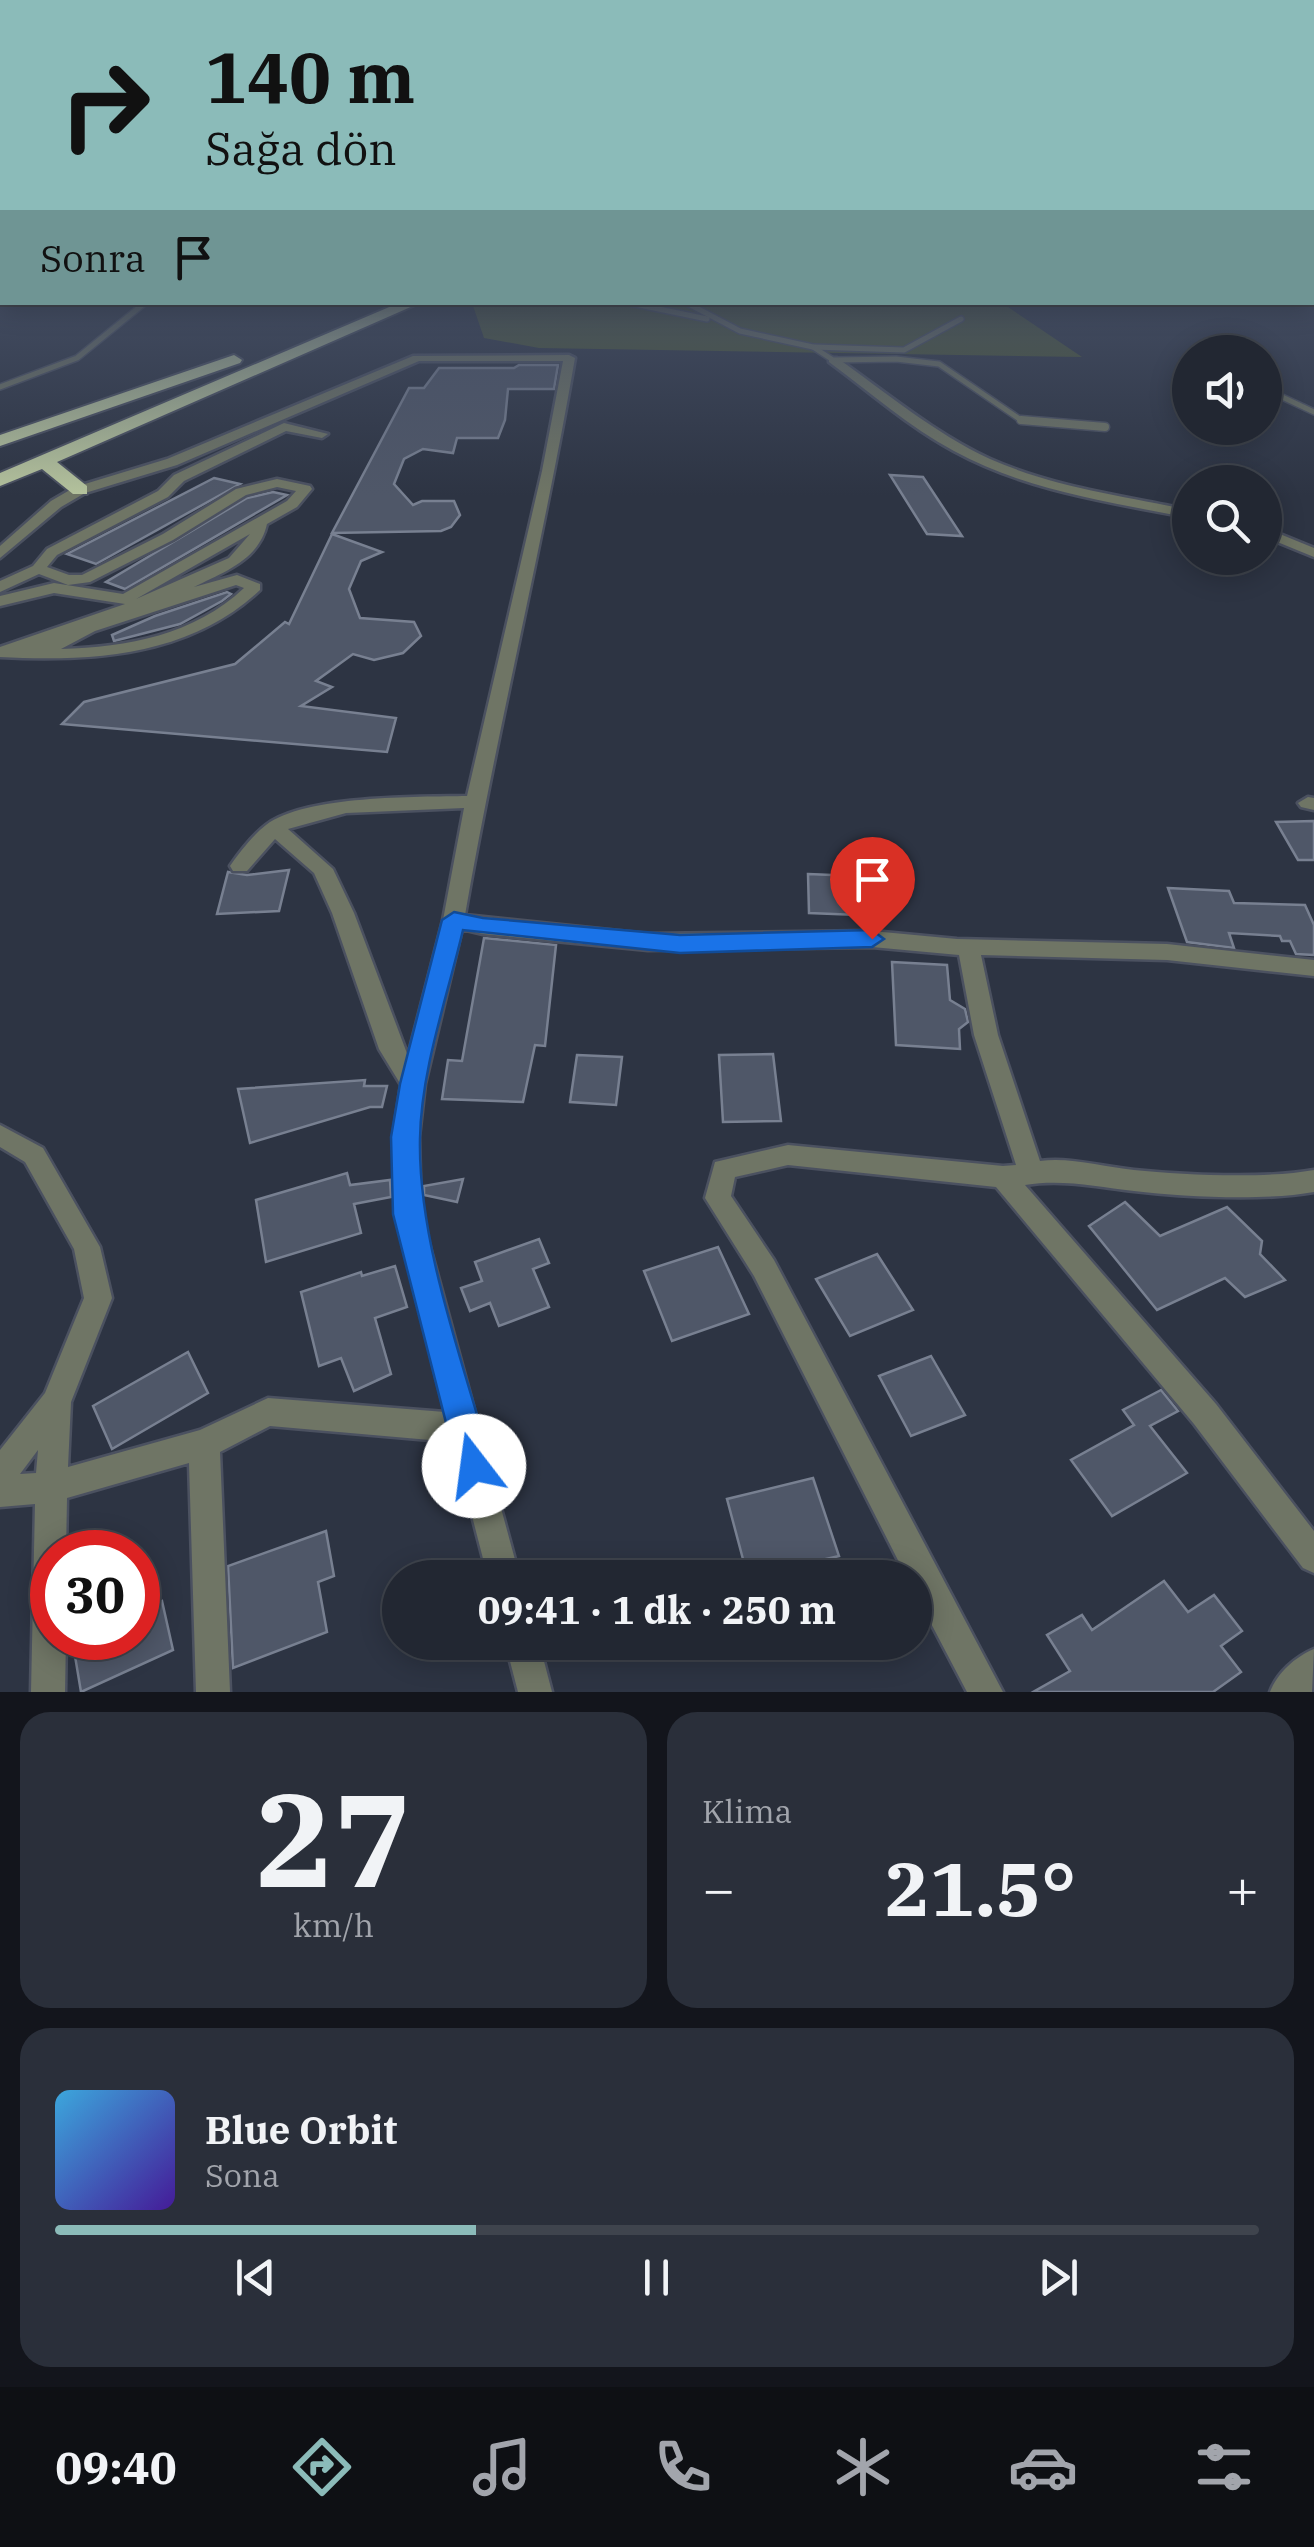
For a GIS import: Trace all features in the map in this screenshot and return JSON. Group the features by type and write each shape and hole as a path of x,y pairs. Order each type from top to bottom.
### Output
{"highway":[{"path":"0,441 188,378 290,338"},
{"path":"0,463 297,338"},
{"path":"0,480 332,338"},
{"path":"44,462 80,490"}],"street":[{"path":"0,554 56,504 80,490 172,462 416,358 569,358 475,802 454,920 413,1084 406,1137 408,1214 499,1560"},
{"path":"833,360 944,440 978,458 1060,487 1172,510"},
{"path":"0,587 38,569 52,552 163,494 179,478 284,427 322,434"},
{"path":"0,602 54,588 125,599 292,504 304,489 276,483 241,492 183,529 85,579 68,580 38,569"},
{"path":"35,654 89,628 187,591 237,580 255,587 241,604 197,626 130,649 35,654 0,652 186,586 234,561 256,540 260,522"},
{"path":"1282,539 1314,552"},
{"path":"240,866 274,828 300,816 364,806 475,802"},
{"path":"274,828 323,870 343,912 391,1049 413,1084"},
{"path":"454,920 664,943 872,939 968,947 1167,952 1314,968"},
{"path":"968,947 1017,1175 1314,1557"},
{"path":"0,1136 34,1155 88,1247 98,1298 56,1402 0,1475"},
{"path":"986,1692 864,1466 764,1268 718,1198 724,1169 788,1155 1017,1175 1054,1170 1138,1181 1287,1186 1314,1181"},
{"path":"48,1692 50,1488 56,1402"},
{"path":"0,1492 50,1488 204,1444 268,1412 464,1428"},
{"path":"204,1444 213,1692"},
{"path":"527,1660 535,1692"},
{"path":"1286,1692 1314,1666"}],"lane":[{"path":"0,387 76,358 101,338"},
{"path":"769,338 813,346 904,350 926,338"},
{"path":"813,346 833,360 930,361 952,370 1015,418 1037,424 1106,427"},
{"path":"1282,398 1314,412"}],"green space":[{"path":"484,338 1054,338 1082,357 539,348"}],"building":[{"path":"558,365 554,389 508,389 505,420 498,438 457,438 453,453 423,449 404,459 394,484 413,505 422,501 454,501 460,515 451,527 441,531 332,533 409,388 424,388 439,368"},
{"path":"890,475 923,477 962,536 927,534"},
{"path":"214,478 240,484 96,564 67,554"},
{"path":"273,492 287,495 125,589 106,582 247,498"},
{"path":"332,534 382,552 361,561 349,589 360,618 414,622 421,636 403,653 374,660 353,654 316,681 332,687 301,706 396,718 387,752 62,724 84,702 235,664 285,622 289,624"},
{"path":"227,592 231,594 222,601 180,624 114,641 112,635 155,616"},
{"path":"1314,821 1314,860 1298,860 1276,822"},
{"path":"289,870 279,911 217,914 228,872 247,875"},
{"path":"808,874 856,876 858,915 809,913"},
{"path":"1168,888 1229,891 1234,903 1305,905 1314,925 1314,955 1296,954 1290,941 1282,941 1280,936 1229,933 1234,948 1187,942"},
{"path":"484,938 556,945 545,1046 535,1045 523,1102 442,1099 448,1060 462,1061"},
{"path":"892,962 947,965 950,1000 965,1009 968,1022 959,1029 960,1049 896,1045"},
{"path":"773,1054 781,1121 723,1122 719,1055"},
{"path":"577,1055 622,1057 616,1105 570,1102"},
{"path":"365,1080 364,1086 387,1086 382,1107 370,1107 250,1143 238,1089"},
{"path":"347,1173 350,1185 390,1180 391,1197 354,1204 361,1233 266,1262 256,1200"},
{"path":"463,1179 457,1202 424,1195 424,1186"},
{"path":"1125,1202 1160,1236 1227,1207 1262,1241 1260,1254 1285,1280 1245,1297 1225,1278 1157,1310 1089,1226"},
{"path":"539,1239 549,1263 533,1269 549,1307 499,1326 490,1303 470,1311 461,1288 482,1281 475,1262"},
{"path":"718,1247 749,1314 672,1341 644,1271"},
{"path":"877,1254 913,1310 850,1336 816,1279"},
{"path":"395,1266 407,1307 375,1318 391,1374 354,1391 341,1358 319,1366 301,1292 361,1272 362,1276"},
{"path":"188,1352 208,1393 112,1449 93,1406"},
{"path":"931,1356 965,1415 911,1436 879,1376"},
{"path":"1161,1390 1178,1411 1150,1426 1187,1473 1112,1516 1071,1460 1134,1425 1123,1410"},
{"path":"813,1478 839,1556 822,1560 743,1560 727,1499"},
{"path":"326,1531 334,1576 318,1582 327,1632 233,1668 228,1566"},
{"path":"1164,1581 1188,1612 1214,1595 1242,1631 1221,1646 1241,1672 1213,1692 1033,1692 1070,1671 1047,1635 1082,1615 1092,1630"},
{"path":"160,1602 173,1650 160,1656"},
{"path":"76,1660 151,1660 81,1692"}],"route":[{"path":"474,1466 408,1214 406,1137 413,1084 454,920 680,944 872,939"}]}
